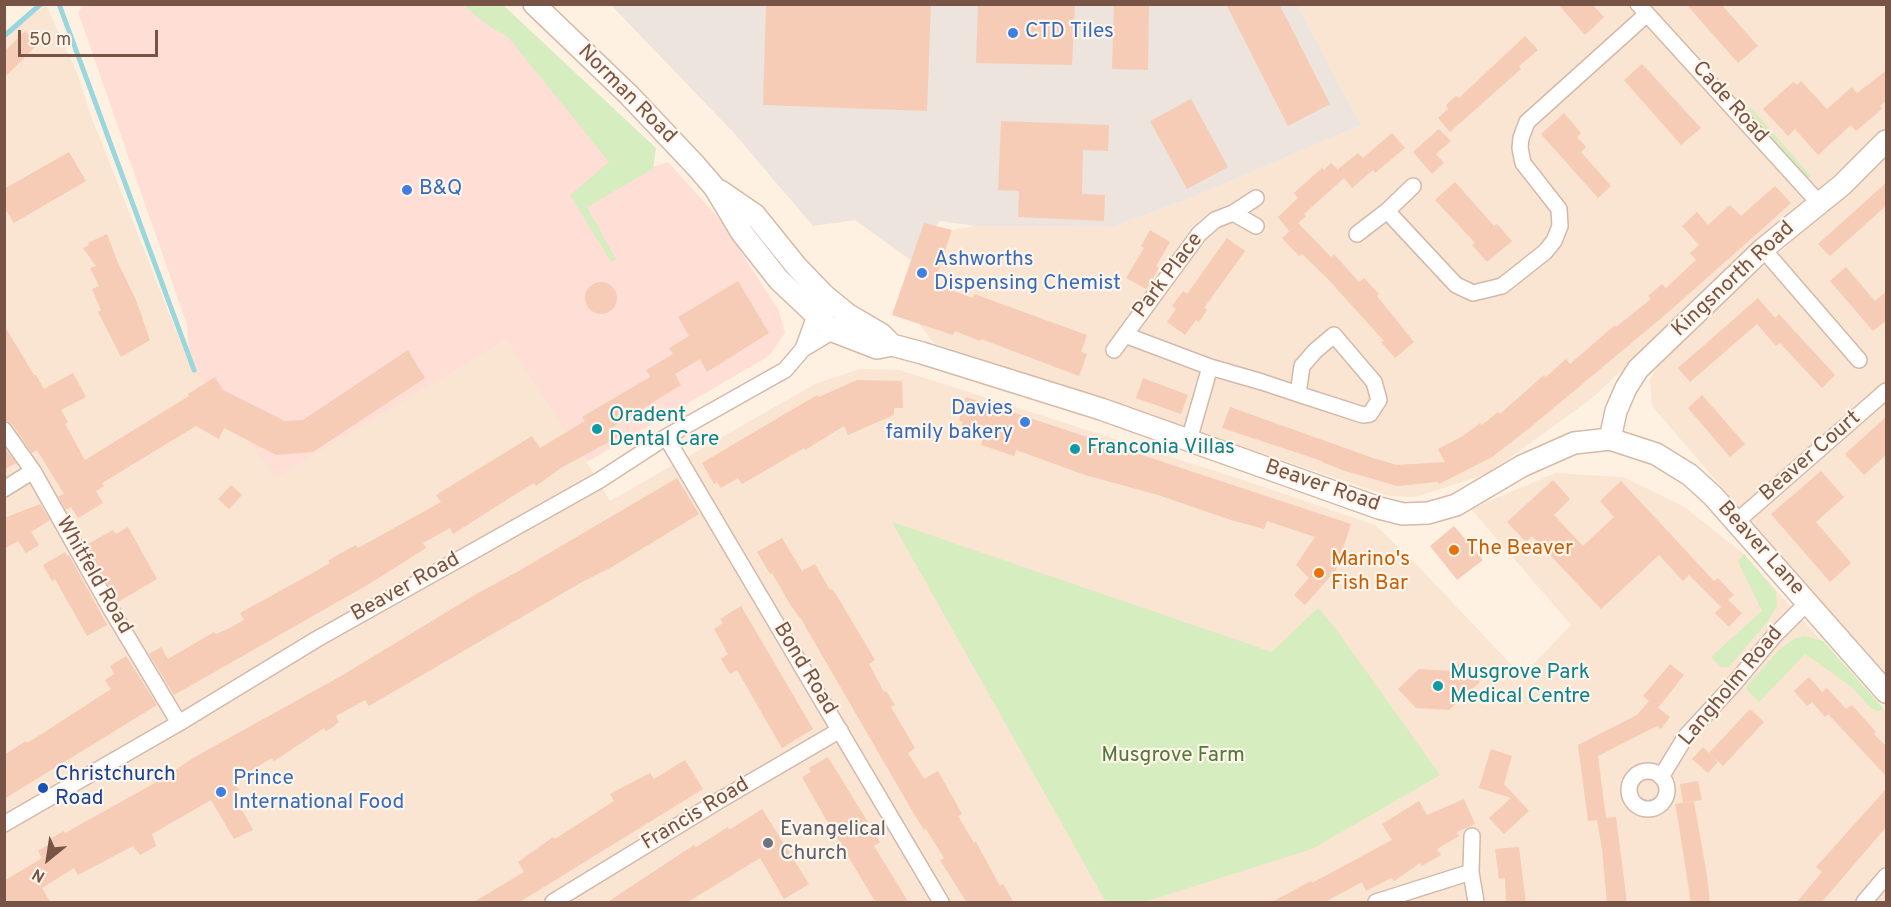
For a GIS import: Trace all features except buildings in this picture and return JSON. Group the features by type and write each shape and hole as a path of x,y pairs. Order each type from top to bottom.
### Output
{"main road":[{"name":"Norman Road","path":"534,4 629,95 715,188 742,232 778,280 814,314"},
{"name":"Kingsnorth Road","path":"1610,439 1616,411 1626,388 1638,369 1763,249 1842,185 1887,141"},
{"name":"Norman Road","path":"715,188 755,215 797,267 825,296"},
{"name":"Beaver Road","path":"825,296 847,314 881,334 892,345"},
{"name":"Beaver Road","path":"814,314 833,331 876,348 892,345 1101,409 1379,508 1403,514 1428,513 1456,505 1522,466 1574,443 1610,439"},
{"name":"Beaver Lane","path":"1610,439 1656,454 1690,475 1713,496 1887,692"}],"street":[{"name":"Cade Road","path":"1642,9 1820,203"},
{"path":"1387,211 1456,285 1473,293 1502,286 1545,252 1554,241 1560,226 1558,209 1523,163 1520,148 1527,122 1642,9"},
{"path":"1357,234 1387,211 1413,186"},
{"name":"Park Place","path":"1256,198 1233,213 1215,220 1199,234 1125,335 1210,367 1363,415 1370,414 1379,399 1374,382 1334,335 1302,366 1298,394"},
{"path":"1233,213 1256,226"},
{"path":"1763,249 1859,360"},
{"path":"814,314 825,296"},
{"name":"Beaver Road","path":"4,824 179,723 317,639 600,480 666,437 785,369 802,348 814,314"},
{"path":"833,331 847,314"},
{"name":"Beaver Road","path":"802,348 833,331"},
{"path":"1114,351 1125,335"},
{"path":"1189,440 1210,367"},
{"name":"Beaver Court","path":"1736,522 1887,391"},
{"name":"Whitfeld Road","path":"4,430 33,471 112,611 179,723"},
{"name":"Bond Road","path":"666,437 941,903"},
{"path":"4,489 33,471"},
{"name":"Langholm Road","path":"1661,777 1686,736 1774,636 1808,602"},
{"name":"Francis Road","path":"553,903 720,800 840,730"},
{"path":"1472,836 1471,872 1476,903"},
{"path":"1376,903 1471,872"},
{"path":"1864,903 1887,876"}],"shaded area":[{"path":"85,4 493,5 627,175 668,162 721,221 779,311 785,333 769,356 587,462 506,340 276,477 190,366 187,325 78,12"},
{"path":"46,5 77,73 91,116 190,366 276,476 506,340 560,418 610,501 815,384 860,369 900,370 1375,525 1418,566 1522,676 1571,625 1471,509 1555,473 1623,477 1683,506 1744,554 1886,713 1886,902 5,902 4,36"},
{"path":"611,5 1297,5 1361,125 1193,197 1112,227 975,226 940,221 912,261 855,220 813,226 733,132"},
{"path":"1297,5 1886,5 1886,128 1591,399 1487,474 1415,497 1389,496 934,343 920,325 952,230 975,226 1112,227 1193,197 1361,125"},
{"path":"1886,158 1886,678 1652,406 1650,379 1665,354"}],"green space":[{"path":"463,5 503,5 656,148 653,169 587,207 616,259 611,262 570,195 609,162 508,37 490,27"},
{"path":"1751,108 1811,176 1808,178 1748,110"},
{"name":"Musgrove Farm","path":"892,522 1272,652 1318,608 1335,628 1440,775 1312,849 1144,902 1106,902"},
{"path":"1744,554 1776,592 1777,606 1767,622 1735,660 1728,667 1721,667 1711,657 1762,611 1738,561"},
{"path":"1804,636 1823,641 1884,709 1877,711 1871,708 1852,687 1805,654 1759,702 1747,690 1747,686 1780,649 1796,638"}],"waterway":[{"path":"4,36 41,4"},
{"path":"59,4 194,370"}],"place":[{"name":"CTD Tiles","path":"1013,33"},
{"name":"B&Q","path":"407,190"},
{"name":"Ashworths Dispensing Chemist","path":"922,273"},
{"name":"Davies family bakery","path":"1025,422"},
{"name":"Oradent Dental Care","path":"597,429"},
{"name":"Franconia Villas","path":"1075,449"},
{"name":"The Beaver","path":"1454,550"},
{"name":"Marino's Fish Bar","path":"1319,573"},
{"name":"Musgrove Park Medical Centre","path":"1438,686"},
{"name":"Christchurch Road","path":"43,788"},
{"name":"Prince International Food","path":"221,792"},
{"name":"Evangelical Church","path":"768,843"}]}
